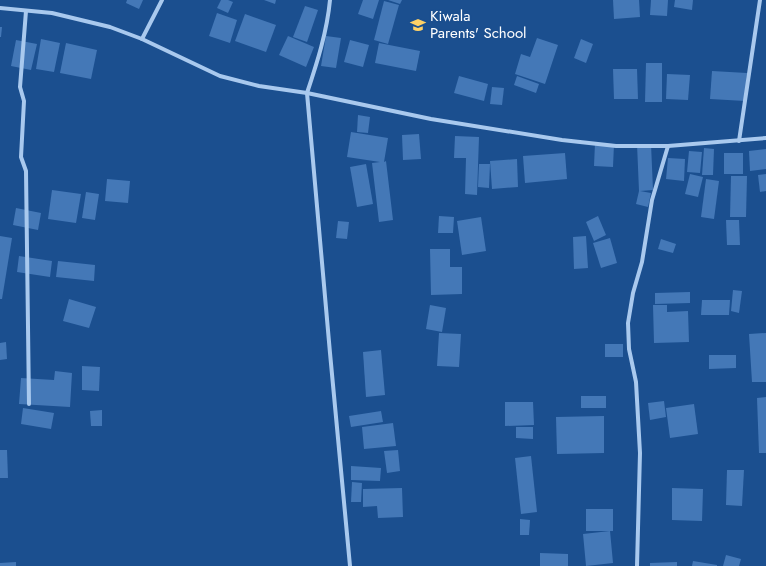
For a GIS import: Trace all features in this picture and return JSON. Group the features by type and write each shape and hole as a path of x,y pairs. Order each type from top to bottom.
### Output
{"street":[{"path":"142,39 162,0"},
{"path":"330,0 329,11 317,64 307,93 350,566"},
{"path":"739,141 760,0"},
{"path":"0,8 52,13 110,27 142,39 220,76 259,86 307,93 431,119 562,140 616,146 668,146 766,138"},
{"path":"26,11 20,87 24,101 21,157 26,171 29,404"},
{"path":"637,566 640,453 636,382 629,349 628,323 633,293 642,262 652,200 668,146"}],"building":[{"path":"127,0 143,0 139,9 126,3"},
{"path":"221,0 233,2 228,13 217,8"},
{"path":"264,0 276,0 275,4"},
{"path":"363,0 379,0 373,19 358,14"},
{"path":"388,0 402,0 400,4"},
{"path":"613,0 639,0 640,17 614,19"},
{"path":"651,0 668,0 667,16 650,15"},
{"path":"675,0 693,0 692,10 674,7"},
{"path":"384,1 399,5 388,44 374,40"},
{"path":"305,6 318,10 307,42 293,37"},
{"path":"217,13 237,20 230,43 209,36"},
{"path":"245,14 276,25 266,52 235,41"},
{"path":"0,27 2,27 1,37 0,37"},
{"path":"288,36 314,47 306,67 279,55"},
{"path":"326,36 341,38 336,68 321,66"},
{"path":"537,38 558,45 545,84 515,74 521,54 530,57"},
{"path":"41,39 60,43 54,72 36,69"},
{"path":"581,39 593,44 586,63 574,58"},
{"path":"16,40 37,44 31,70 11,66"},
{"path":"350,40 369,45 363,67 344,62"},
{"path":"66,43 97,50 91,79 60,73"},
{"path":"379,43 420,51 416,71 375,63"},
{"path":"646,63 662,63 662,102 645,102"},
{"path":"613,69 637,69 638,99 614,99"},
{"path":"712,71 747,73 745,101 710,99"},
{"path":"667,74 690,75 688,100 666,99"},
{"path":"459,76 488,84 484,101 454,93"},
{"path":"517,76 539,84 536,93 514,85"},
{"path":"492,87 504,88 502,105 490,104"},
{"path":"358,115 370,117 368,133 357,132"},
{"path":"351,132 388,138 384,162 386,161 393,220 379,222 372,163 380,162 347,157"},
{"path":"419,134 421,159 403,160 402,135"},
{"path":"455,136 479,137 477,195 465,194 466,158 454,158"},
{"path":"595,143 614,144 613,167 594,166"},
{"path":"637,144 651,144 653,190 640,191 651,193 648,207 636,204 639,191"},
{"path":"704,148 714,149 713,175 702,175"},
{"path":"766,149 766,169 750,171 749,151"},
{"path":"689,151 702,152 700,173 687,172"},
{"path":"565,153 567,179 525,183 523,156"},
{"path":"724,153 743,153 743,174 724,174"},
{"path":"668,158 685,159 684,181 666,179"},
{"path":"517,159 518,187 492,189 490,161"},
{"path":"366,164 373,204 357,207 350,167"},
{"path":"479,164 490,164 489,188 478,187"},
{"path":"690,174 703,177 698,197 685,194"},
{"path":"766,174 766,191 760,192 758,175"},
{"path":"731,176 747,176 746,217 730,217"},
{"path":"107,179 130,181 128,203 105,201"},
{"path":"706,179 719,181 714,219 701,217"},
{"path":"52,190 81,194 76,223 48,219"},
{"path":"86,192 99,194 95,220 82,218"},
{"path":"16,208 41,213 38,230 13,225"},
{"path":"439,216 454,217 453,233 438,233"},
{"path":"598,216 606,235 594,241 586,222"},
{"path":"481,217 486,251 462,255 457,221"},
{"path":"726,220 739,220 740,245 727,245"},
{"path":"338,221 349,222 347,239 336,238"},
{"path":"0,236 12,238 2,299 0,299"},
{"path":"586,236 588,268 574,269 573,237"},
{"path":"610,238 617,263 601,268 593,243"},
{"path":"661,239 676,244 673,253 658,249"},
{"path":"430,249 450,249 450,267 462,267 462,294 431,295"},
{"path":"19,256 52,261 50,277 17,272"},
{"path":"58,261 95,265 94,281 56,277"},
{"path":"733,290 742,291 739,313 731,311"},
{"path":"690,292 690,303 655,304 655,293"},
{"path":"69,299 96,307 89,328 63,321"},
{"path":"702,300 730,300 729,315 701,315"},
{"path":"430,305 446,308 442,332 426,329"},
{"path":"653,305 667,305 667,312 688,311 689,342 654,343"},
{"path":"439,333 461,334 459,367 437,366"},
{"path":"766,333 766,382 752,382 749,334"},
{"path":"6,342 7,359 0,360 0,343"},
{"path":"605,344 623,344 623,357 605,357"},
{"path":"381,350 385,395 366,397 363,352"},
{"path":"709,355 736,355 736,368 709,369"},
{"path":"82,366 100,367 99,391 82,390"},
{"path":"55,371 72,373 70,407 19,404 21,378 54,380"},
{"path":"581,396 606,396 606,408 581,408"},
{"path":"766,397 766,453 759,453 757,398"},
{"path":"664,401 666,417 650,420 648,403"},
{"path":"505,402 533,402 534,425 505,426"},
{"path":"694,404 698,434 670,438 666,408"},
{"path":"23,408 54,413 51,429 21,424"},
{"path":"102,410 102,426 91,426 90,411"},
{"path":"381,411 383,422 351,427 349,416"},
{"path":"604,416 604,453 557,454 556,417"},
{"path":"393,423 396,446 364,449 362,427"},
{"path":"516,427 533,427 533,439 516,438"},
{"path":"0,450 7,450 8,478 0,478"},
{"path":"398,450 400,471 387,473 384,451"},
{"path":"531,456 537,512 521,514 515,458"},
{"path":"351,466 381,468 380,481 351,480"},
{"path":"727,470 744,470 742,506 726,505"},
{"path":"352,482 362,483 361,502 351,502"},
{"path":"402,488 403,517 378,518 377,506 363,507 363,489"},
{"path":"672,488 703,489 702,521 672,520"},
{"path":"586,509 613,509 613,531 586,531"},
{"path":"520,519 530,520 529,535 520,535"},
{"path":"610,531 613,563 586,566 583,534"},
{"path":"540,553 568,554 568,566 540,566"},
{"path":"726,555 741,559 739,566 723,566"},
{"path":"693,561 717,565 717,566 692,566"},
{"path":"16,562 16,566 0,566 0,563"},
{"path":"677,562 677,566 650,566 650,563"}],"place":[{"name":"Kiwala Parents' School","path":"418,25"}]}
